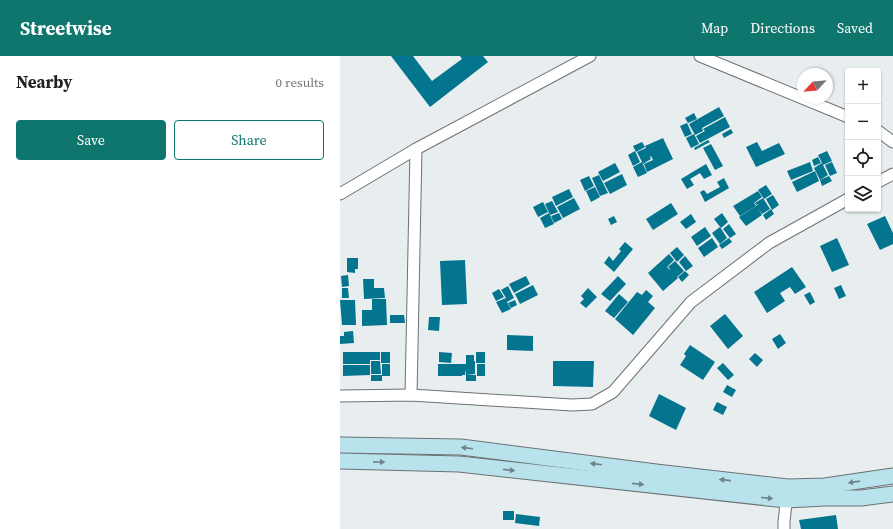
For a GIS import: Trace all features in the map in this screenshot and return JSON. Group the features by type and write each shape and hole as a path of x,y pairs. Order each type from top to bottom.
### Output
{"street":[{"path":"340,194 416,149 590,56"},
{"path":"700,56 845,116"},
{"path":"881,134 893,142"},
{"path":"411,396 416,149"},
{"path":"881,180 893,174"},
{"path":"340,396 411,396 572,405 592,404 613,392 691,302 769,243 845,201"},
{"path":"340,445 462,447 656,472 825,498 861,498 893,494"},
{"path":"340,461 459,464 787,493 893,476"},
{"path":"784,529 787,493"}],"building":[{"path":"391,56 413,56 432,81 462,59 460,56 483,56 488,62 430,107"},
{"path":"719,107 724,116 702,128 703,131 695,135 689,124"},
{"path":"694,113 697,119 688,123 685,118"},
{"path":"725,117 730,127 700,143 696,136 705,131 703,129"},
{"path":"687,123 692,134 685,137 680,126"},
{"path":"731,129 733,133 724,138 722,134"},
{"path":"694,134 699,144 691,148 686,138"},
{"path":"663,138 673,159 647,172 644,164 653,160 651,156 651,159 643,164 637,152 646,148 645,146"},
{"path":"708,140 710,142 695,150 694,148"},
{"path":"642,142 645,147 636,152 633,146"},
{"path":"757,142 762,151 779,143 785,154 756,167 746,147"},
{"path":"711,144 723,166 715,170 703,148"},
{"path":"635,151 640,162 633,166 628,155"},
{"path":"827,151 832,161 823,165 818,155"},
{"path":"818,157 821,163 814,166 812,160"},
{"path":"642,162 647,173 638,177 633,167"},
{"path":"810,162 813,171 791,180 787,171"},
{"path":"832,162 837,173 830,176 825,165"},
{"path":"615,163 620,172 603,181 598,172"},
{"path":"822,163 828,175 820,180 814,168"},
{"path":"706,164 712,175 704,179 700,173 690,179 694,185 687,189 681,179"},
{"path":"815,171 819,181 797,192 792,182"},
{"path":"622,174 627,185 610,194 604,183"},
{"path":"599,175 608,193 600,196 592,178"},
{"path":"589,176 594,186 585,191 580,180"},
{"path":"829,176 832,181 822,186 820,180"},
{"path":"724,178 729,188 705,202 700,192 704,190 707,194 720,187 717,182"},
{"path":"766,185 772,194 764,199 758,190"},
{"path":"595,187 600,197 591,202 586,191"},
{"path":"569,189 573,197 556,206 552,197"},
{"path":"758,191 762,197 754,203 756,206 740,216 733,206"},
{"path":"773,195 779,205 772,210 766,199"},
{"path":"574,198 580,209 563,218 557,207"},
{"path":"763,198 770,209 762,214 758,208 762,215 746,226 739,217 759,204 756,205 755,203"},
{"path":"552,201 558,212 550,215 545,204"},
{"path":"543,202 548,212 538,217 533,207"},
{"path":"671,203 678,214 653,230 646,219"},
{"path":"771,209 774,214 766,220 763,215"},
{"path":"549,213 554,224 545,228 540,218"},
{"path":"559,213 562,219 554,223 551,216"},
{"path":"722,213 728,222 721,228 714,219"},
{"path":"691,214 696,222 686,229 680,222"},
{"path":"614,216 617,222 611,225 608,219"},
{"path":"885,216 893,233 893,244 880,250 867,224"},
{"path":"729,224 736,234 730,238 723,229"},
{"path":"705,227 711,236 697,246 691,237"},
{"path":"720,227 727,238 720,244 712,233"},
{"path":"712,238 718,247 704,257 698,248"},
{"path":"729,238 732,242 722,249 719,245"},
{"path":"837,238 849,265 832,272 820,246"},
{"path":"625,242 633,249 614,272 604,263 609,256 613,261 621,251 619,249"},
{"path":"677,247 684,255 677,262 670,253"},
{"path":"669,254 674,260 667,267 670,270 668,267 675,261 684,271 663,291 648,273"},
{"path":"685,256 693,266 686,271 679,262"},
{"path":"347,258 358,258 358,269 355,269 355,273 347,272"},
{"path":"465,260 467,304 442,305 440,261"},
{"path":"792,267 806,287 795,294 790,287 780,293 785,301 767,313 754,292"},
{"path":"685,271 689,275 682,282 678,277"},
{"path":"348,275 349,286 342,287 341,276"},
{"path":"526,276 530,284 514,293 509,284"},
{"path":"618,276 626,284 610,301 601,294"},
{"path":"363,279 374,279 374,288 384,288 385,298 364,299"},
{"path":"533,285 538,295 520,304 515,294"},
{"path":"841,285 846,296 839,299 834,288"},
{"path":"508,286 514,298 507,302 511,309 502,313 496,302 506,298 501,290"},
{"path":"342,288 348,288 349,298 342,298"},
{"path":"588,288 597,297 586,308 580,303 584,299 581,296"},
{"path":"499,289 504,297 496,301 492,293"},
{"path":"646,290 653,296 648,302 655,308 633,335 615,319 637,292 642,295"},
{"path":"810,292 815,302 810,305 804,295"},
{"path":"619,294 628,302 614,318 605,311"},
{"path":"372,299 386,299 387,325 362,326 362,310 372,310"},
{"path":"340,300 355,300 356,325 342,325"},
{"path":"515,300 517,305 511,308 508,303"},
{"path":"725,314 743,336 728,349 710,326"},
{"path":"390,315 404,315 405,323 390,323"},
{"path":"429,317 440,317 439,331 428,330"},
{"path":"353,331 354,343 340,344 340,336 344,336 344,332"},
{"path":"780,334 786,343 778,349 772,339"},
{"path":"507,335 533,336 533,351 507,350"},
{"path":"690,345 715,362 703,380 680,365 686,356 684,354"},
{"path":"343,352 380,352 380,360 370,360 370,364 343,364"},
{"path":"381,352 390,352 390,363 381,363"},
{"path":"439,352 452,353 451,363 439,362"},
{"path":"476,352 485,352 485,363 476,363"},
{"path":"755,353 763,360 757,367 749,359"},
{"path":"466,355 474,355 474,361 466,361"},
{"path":"371,361 380,361 381,374 371,374"},
{"path":"466,361 475,361 475,374 466,375 465,369 465,375 462,376 438,376 438,364 466,364"},
{"path":"553,361 594,361 593,387 553,386"},
{"path":"723,363 734,375 728,380 717,368"},
{"path":"382,364 390,364 390,376 382,376"},
{"path":"477,364 485,364 485,376 477,376"},
{"path":"343,365 370,365 370,375 343,376"},
{"path":"371,375 382,375 382,381 371,381"},
{"path":"466,375 476,375 476,381 466,381"},
{"path":"727,385 736,390 732,397 723,392"},
{"path":"659,394 686,408 676,430 649,416"},
{"path":"717,402 727,407 723,415 713,410"},
{"path":"503,511 514,511 514,520 503,520"},
{"path":"516,514 540,517 539,526 515,523"},
{"path":"836,515 838,529 801,529 799,520"}]}
